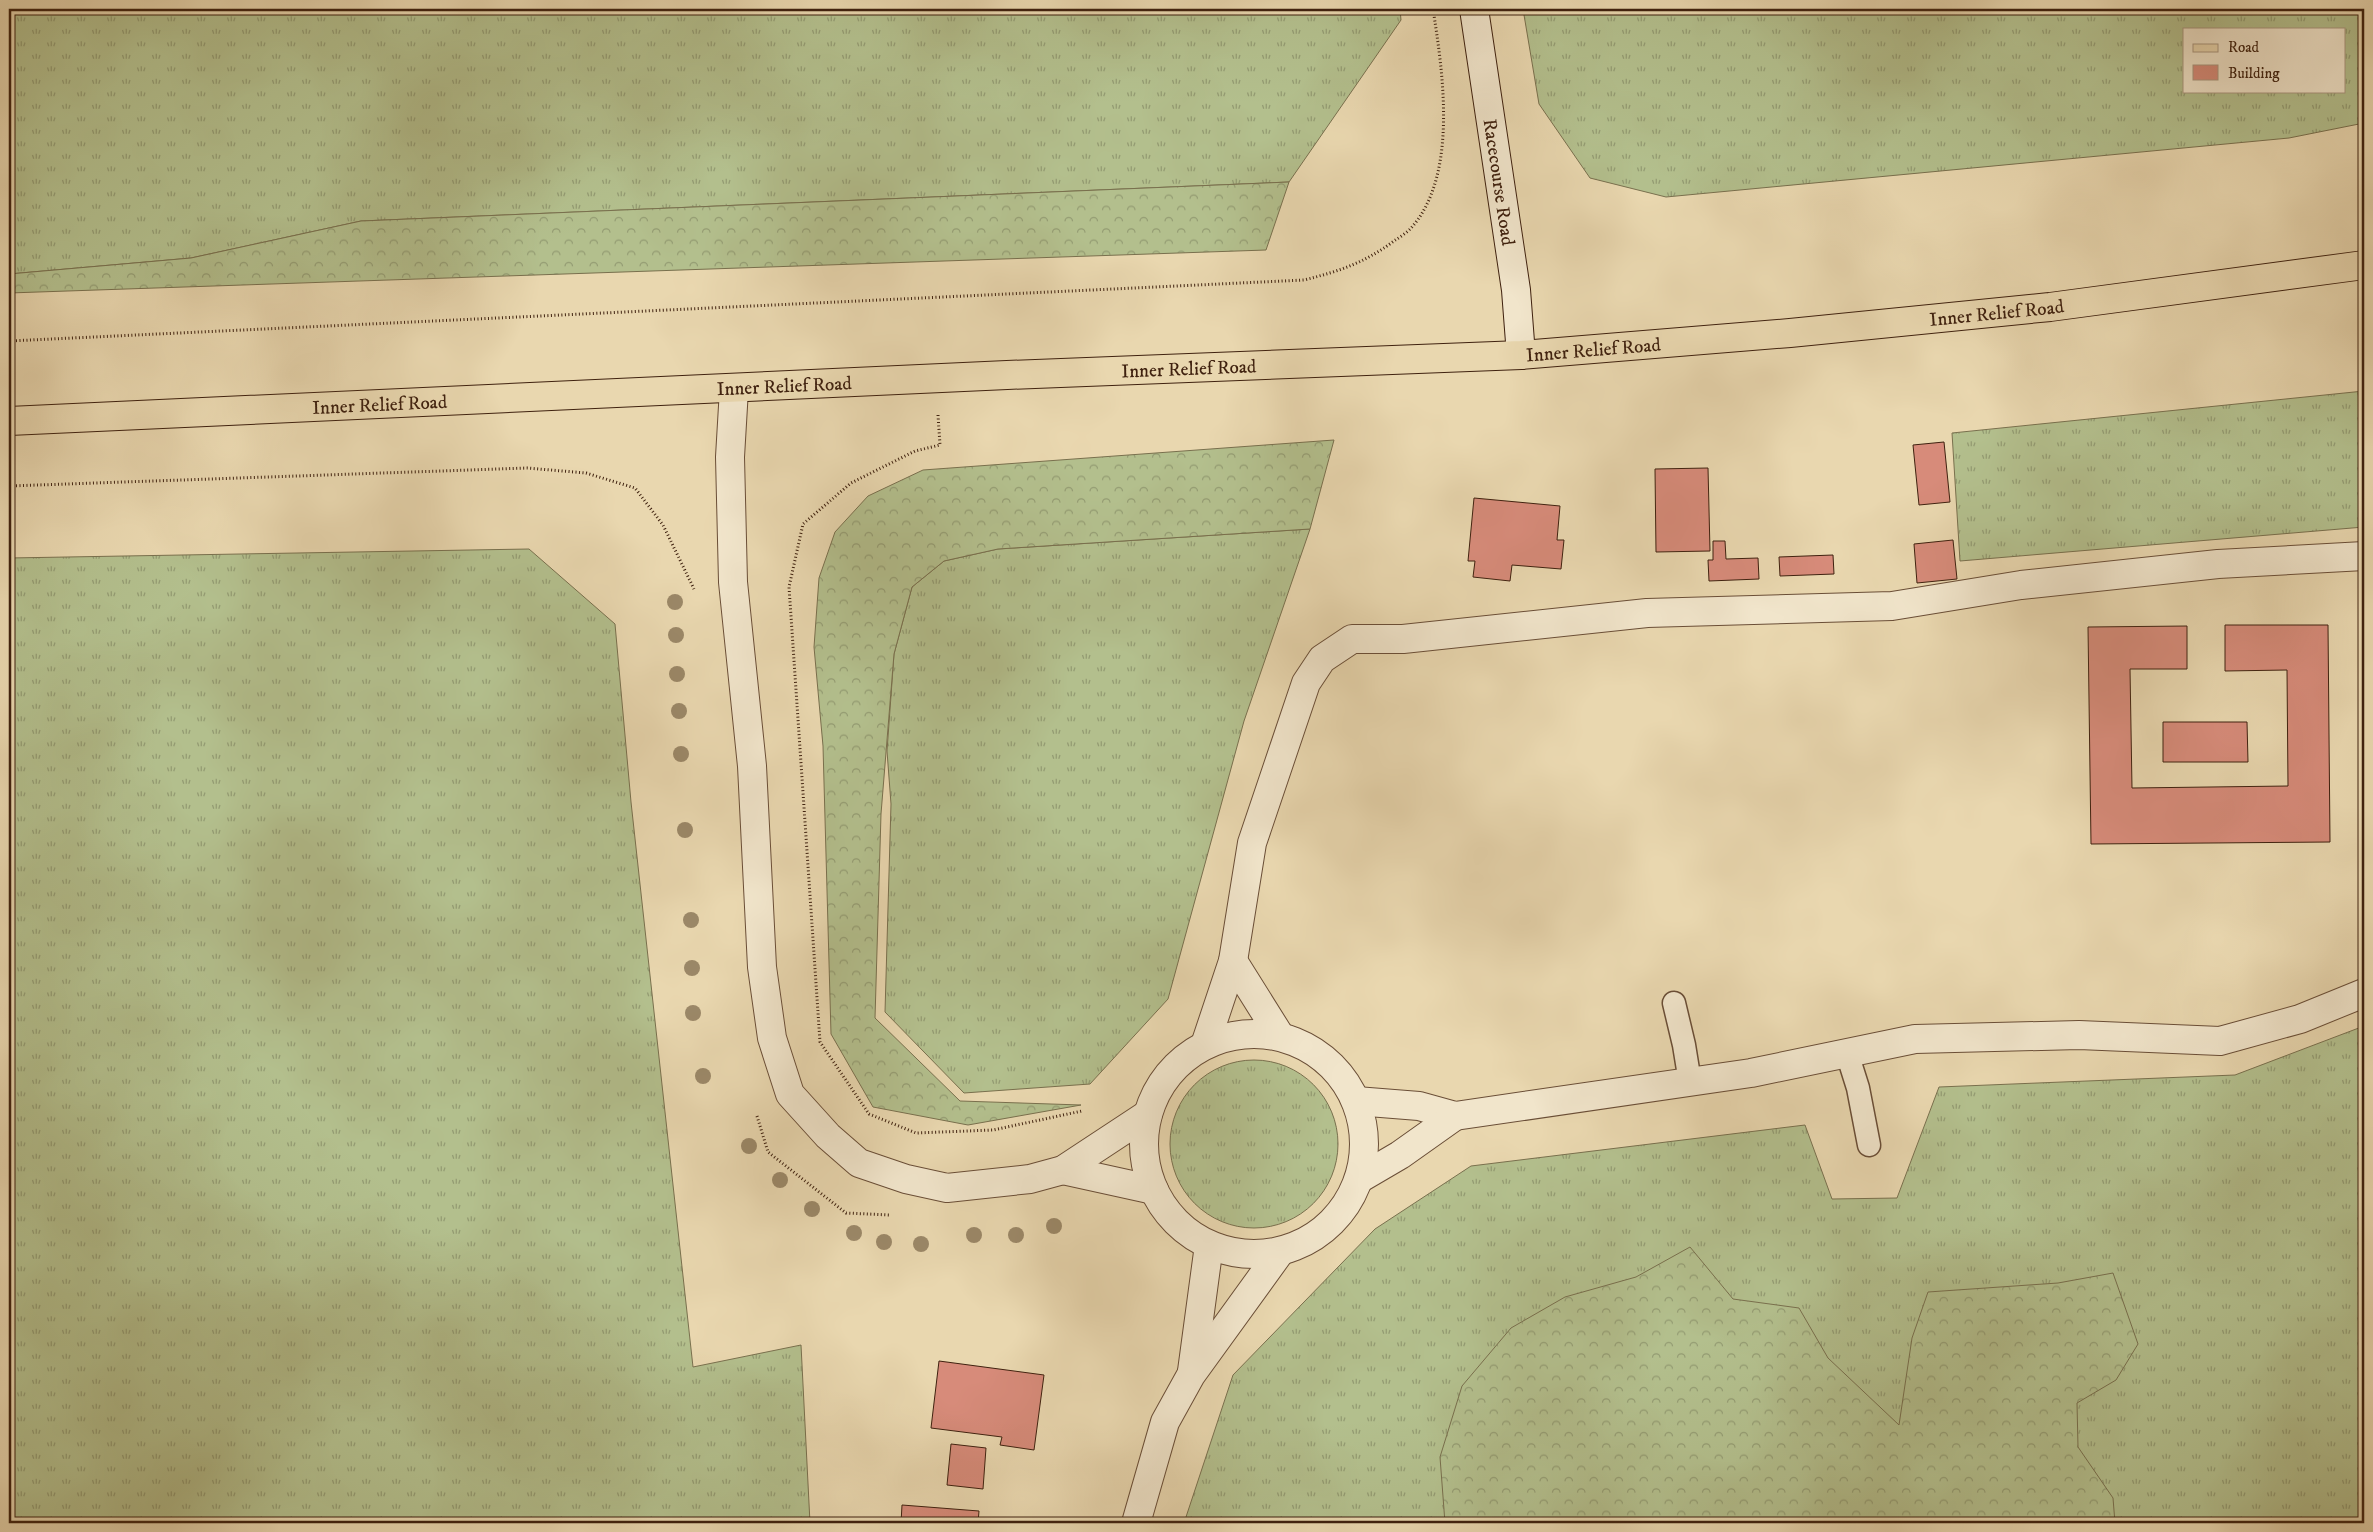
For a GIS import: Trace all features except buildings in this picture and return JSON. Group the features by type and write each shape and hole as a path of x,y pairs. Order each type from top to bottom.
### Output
{"main road":[{"name":"Inner Relief Road","path":"9,421 936,379 1521,355 1790,333 2050,307 2364,265"}],"street":[{"name":"Racecourse Road","path":"1474,9 1516,290 1521,355"},
{"path":"734,389 730,457 734,582 752,766 762,967 772,1038 790,1094 828,1136 860,1163 906,1179 947,1188 1030,1179 1063,1170 1148,1114"},
{"path":"1205,1045 1233,961 1252,843 1306,683 1322,659 1352,639 1403,638 1646,613 1892,606 2021,586 2218,564 2364,556"},
{"path":"1233,961 1280,1036"},
{"path":"1356,1101 1420,1106 1456,1116 1751,1073 1915,1039 2079,1035 2220,1041 2300,1019 2364,993"},
{"path":"1255,1034 1280,1036 1311,1050 1338,1072 1356,1101 1364,1126 1364,1152 1360,1179 1342,1211 1314,1237 1280,1252 1244,1254 1210,1245 1189,1233 1171,1217 1154,1190 1146,1165 1144,1140 1148,1114 1158,1091 1178,1064 1205,1045 1230,1036 1255,1034"},
{"path":"1360,1179 1400,1155 1456,1116"},
{"path":"1063,1170 1154,1190"},
{"path":"1191,1375 1210,1245"},
{"path":"1136,1523 1165,1422 1191,1375 1280,1252"}],"lane":[{"path":"1674,1003 1690,1082"},
{"path":"1847,1053 1858,1088 1869,1145"}],"path":[{"path":"9,341 1304,280 1342,271 1379,252 1412,227 1436,188 1444,111 1442,64 1433,9"},
{"path":"936,379 940,445 915,451 851,483 803,524 789,587 820,1042 869,1114 916,1133 993,1130 1084,1110"},
{"path":"9,486 527,468"}],"green space":[{"path":"9,9 1400,9 1401,20 1289,182 361,221 191,258 9,274"},
{"path":"1523,9 2364,9 2364,123 2289,138 1666,197 1590,178 1539,104"},
{"path":"1289,182 1266,250 9,293 9,274 191,258 361,221"},
{"path":"2364,391 2364,527 1960,561 1952,433"},
{"path":"1334,440 1310,529 998,549 944,561 912,587 894,654 881,814 875,1018 960,1101 1081,1105 968,1125 873,1107 831,1034 823,746 814,647 819,578 835,532 868,496 923,470"},
{"path":"1310,529 1244,721 1168,999 1090,1084 964,1093 885,1012 891,804 887,751 894,654 912,587 944,561 998,549"},
{"path":"529,549 615,624 631,802 693,1367 801,1345 810,1523 9,1523 9,558"},
{"path":"2364,1026 2364,1523 1184,1523 1233,1375 1375,1229 1471,1166 1805,1125 1832,1199 1897,1198 1939,1087 2235,1075"},
{"path":"1262,1060 1286,1066 1314,1084 1332,1112 1337,1128 1337,1160 1332,1176 1314,1204 1301,1214 1278,1225 1246,1228 1230,1225 1214,1218 1200,1209 1189,1198 1173,1168 1170,1136 1173,1120 1180,1104 1189,1090 1200,1079 1230,1063"},
{"path":"1690,1247 1733,1299 1799,1308 1828,1358 1899,1425 1912,1338 1928,1292 2058,1283 2113,1273 2138,1344 2116,1380 2077,1403 2078,1447 2113,1498 2115,1523 1445,1523 1440,1457 1462,1386 1511,1328 1565,1297 1636,1277"}]}
